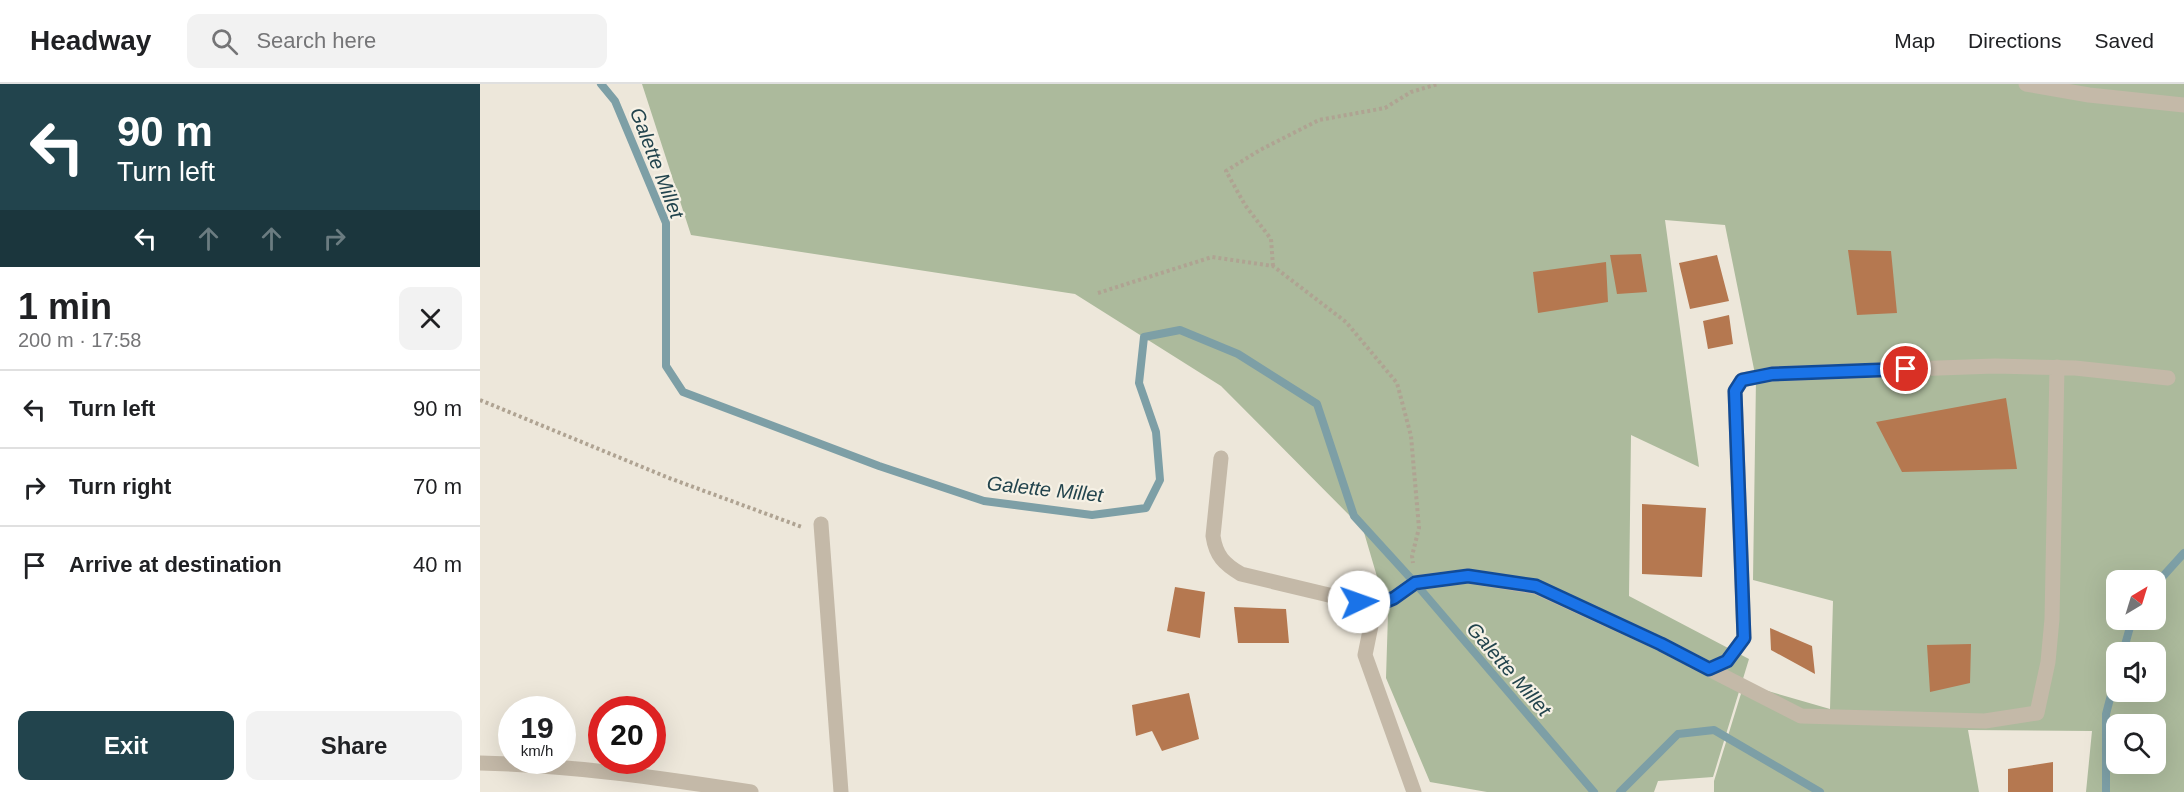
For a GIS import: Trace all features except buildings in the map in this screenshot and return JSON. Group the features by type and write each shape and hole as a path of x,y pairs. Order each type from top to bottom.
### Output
{"street":[{"path":"2026,84 2089,95 2184,105"},
{"path":"1709,669 1727,661 1744,638 1735,391 1742,380 1772,374 1995,366 2057,367 2168,378"},
{"path":"1221,458 1213,536 1215,548 1220,559 1228,567 1241,574 1375,606 1394,598 1415,583 1468,576 1536,586 1661,644 1801,716 1985,721 2037,713 2048,662 2052,619 2057,367"},
{"path":"822,530 841,792"},
{"path":"1375,606 1365,655 1414,792"},
{"path":"480,763 533,764 639,774 751,792"}],"path":[{"path":"1273,266 1271,239 1245,205 1226,171 1260,150 1319,120 1385,108 1411,92 1438,84"},
{"path":"1098,293 1212,257 1273,266 1346,322 1397,384 1412,447 1419,528 1412,556 1415,583"},
{"path":"480,400 669,478 822,530"}],"green space":[{"path":"642,84 2184,84 2184,792 2086,792 2092,731 1968,730 1979,792 1714,792 1714,781 1744,684 1830,709 1833,601 1753,580 1756,379 1725,225 1665,220 1699,467 1631,435 1629,596 1749,659 1713,777 1658,781 1654,792 1487,792 1430,782 1386,678 1388,614 1363,529 1221,386 1075,294 691,235"}],"waterway":[{"name":"Galette Millet","path":"601,84 615,101 666,223 666,366 683,392 879,466 984,501 1092,515 1146,508 1160,480 1156,432 1139,383 1144,337 1180,330 1238,354 1317,404 1354,516 1415,583 1594,792"},
{"name":"Galette Millet","path":"2166,573 2184,553"},
{"name":"Galette Millet","path":"2126,642 2129,630"},
{"name":"Galette Millet","path":"2106,792 2106,714 2109,702"},
{"name":"Galette Millet","path":"1620,792 1678,734 1714,730 1820,792"}],"route":[{"path":"1359,602 1375,606 1394,598 1415,583 1468,576 1536,586 1709,669 1727,661 1744,638 1735,391 1742,380 1772,374 1906,369"}]}
